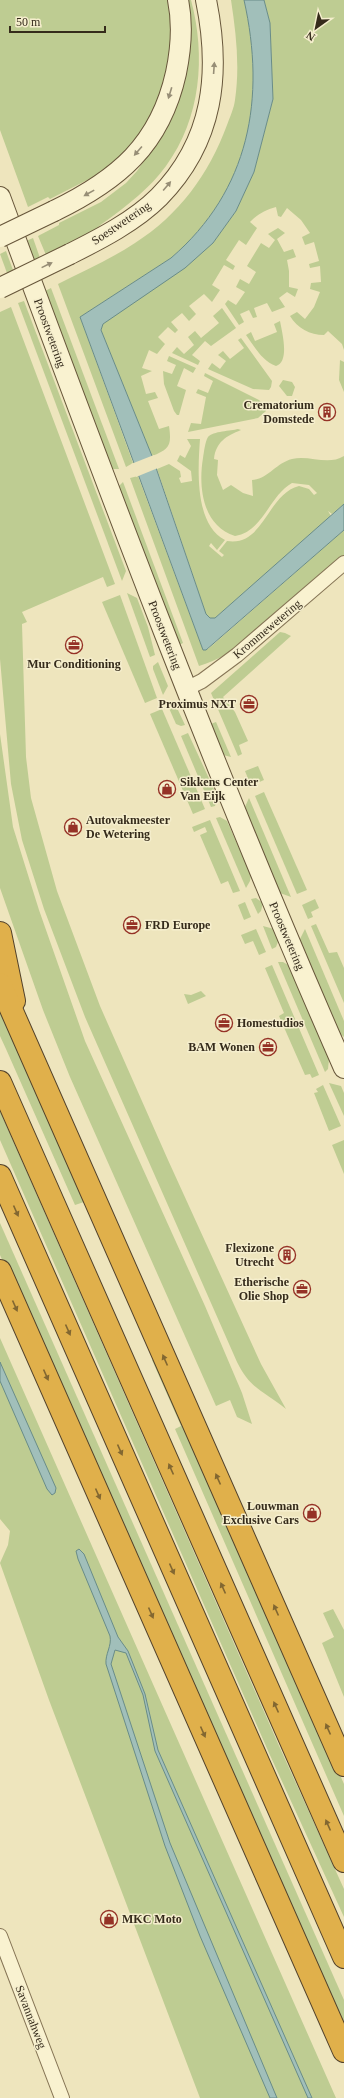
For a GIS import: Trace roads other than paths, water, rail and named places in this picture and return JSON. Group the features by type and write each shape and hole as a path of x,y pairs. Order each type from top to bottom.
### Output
{"highway":[{"path":"0,933 19,1030"},
{"path":"0,984 344,1765"},
{"path":"0,1082 344,1861"},
{"path":"0,1176 344,1958"},
{"path":"0,1271 344,2051"}],"street":[{"path":"0,237 54,211 109,180 141,148 155,130 166,109 181,48 178,0"},
{"name":"Soestwetering","path":"0,288 70,254 118,227 159,197 177,175 194,149 205,120 212,89 214,58 211,26 206,0"},
{"name":"Proostwetering","path":"0,197 102,474 186,689 266,886 344,1068"},
{"name":"Krommewetering","path":"186,689 202,681 237,655 344,563"},
{"name":"Savannahweg","path":"0,1936 62,2098"}],"water":[{"path":"244,0 264,0 270,23 273,99 254,172 236,211 213,243 185,268 103,324 101,330 152,456 206,614 210,618 215,618 344,504 344,530 206,650 203,650 80,317 171,258 198,231 219,203 235,172 245,140 251,107 253,72 250,36"},
{"path":"0,1362 56,1488 55,1493 52,1495 47,1489 0,1381"},
{"path":"79,1549 84,1554 118,1637 128,1651 145,1694 158,1750 312,2098 308,2098 155,1751 143,1695 126,1653 115,1650 111,1664 170,1843 277,2098 270,2098 200,1936 165,1846 106,1664 110,1636 78,1559 76,1551"}],"place":[{"name":"Crematorium Domstede","path":"327,412"},
{"name":"Mur Conditioning","path":"74,645"},
{"name":"Proximus NXT","path":"249,704"},
{"name":"Sikkens Center Van Eijk","path":"167,789"},
{"name":"Autovakmeester De Wetering","path":"73,827"},
{"name":"FRD Europe","path":"132,925"},
{"name":"Homestudios","path":"224,1023"},
{"name":"BAM Wonen","path":"268,1047"},
{"name":"Flexizone Utrecht","path":"287,1255"},
{"name":"Etherische Olie Shop","path":"302,1289"},
{"name":"Louwman Exclusive Cars","path":"312,1513"},
{"name":"MKC Moto","path":"109,1919"}]}
